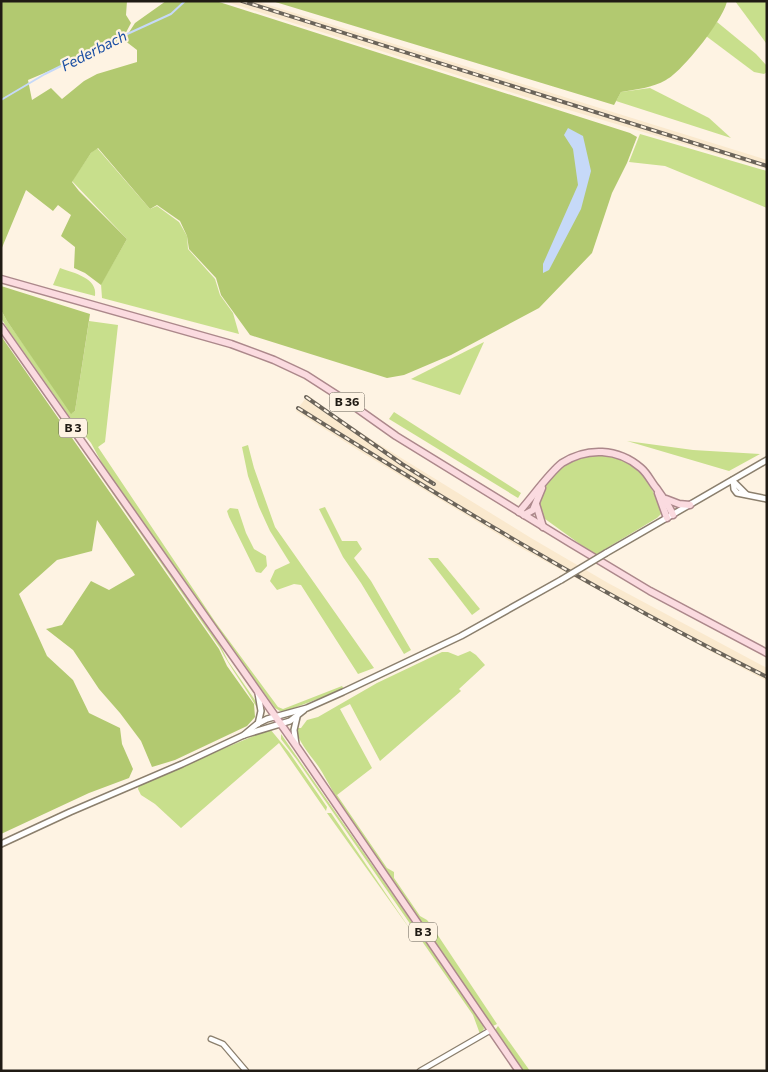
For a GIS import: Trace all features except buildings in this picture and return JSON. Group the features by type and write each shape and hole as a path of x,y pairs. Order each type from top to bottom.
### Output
{"main road":[{"name":"B 36","path":"1,277 36,290 222,341 274,360 306,375 396,436 543,527 650,591 767,653"},
{"name":"B 3","path":"1,321 6,332"},
{"name":"B 3","path":"1,327 280,724 519,1071"},
{"path":"522,514 560,464 573,457 598,451 609,452 630,460 642,469 657,490 670,516"},
{"path":"522,514 533,510 543,484"},
{"path":"657,490 666,499 690,505"},
{"path":"666,499 670,516"},
{"path":"536,504 543,527"}],"street":[{"path":"244,735 258,724 307,708 461,636 767,460"},
{"path":"733,480 746,495 767,500"},
{"path":"258,693 262,711 258,724"},
{"path":"1,844 244,735 297,717 307,708"},
{"path":"296,747 294,730 297,717"},
{"path":"420,1071 491,1030"},
{"path":"211,1039 223,1044 246,1071"}],"shaded area":[{"path":"224,1 256,1 767,160 767,169 532,99"},
{"path":"308,395 322,407 377,443 531,538 608,583 767,668 767,681 521,548 361,452 296,411"}],"green space":[{"path":"1,1 127,1 126,15 131,23 122,40 28,80 32,100 51,88 62,99 84,81 97,74 137,62 137,50 124,40 135,23 166,1 216,1 630,133 637,137 612,193 592,253 539,308 451,355 404,375 387,378 250,335 221,295 216,278 189,249 187,236 180,221 157,205 150,209 98,148 91,153 72,182 127,239 101,285 85,273 74,268 75,247 61,236 71,215 58,205 53,211 26,190 1,250"},
{"path":"272,1 727,1 711,32 682,67 666,80 655,85 621,92 614,105"},
{"path":"735,1 767,1 766,43"},
{"path":"717,22 756,54 767,66 767,72 764,74 754,72 706,36"},
{"path":"650,88 709,118 731,138 616,101 621,92"},
{"path":"640,134 767,171 767,208 665,166 629,162"},
{"path":"97,148 150,209 157,206 179,222 187,236 188,249 215,279 220,295 233,313 239,334 102,298 101,284 127,239 72,181 91,153"},
{"path":"60,268 78,274 89,281 95,290 95,296 53,285"},
{"path":"1,286 90,314 75,411 71,414 7,321 1,310"},
{"path":"1,310 72,413 75,411 89,321 118,325 105,442 98,447 216,623 278,707 283,709 342,686 344,689 286,711 280,711 275,708 210,619 104,467 91,443 69,416 9,331 1,318"},
{"path":"1,330 219,643 228,661 257,703 259,712 220,648 1,333"},
{"path":"1,336 219,649 227,666 254,704 255,717 247,726 175,760 152,767 141,741 99,689 73,650 46,629 62,625 91,581 109,590 135,575 97,520 92,551 57,560 19,594 47,656 73,680 89,713 120,728 122,744 133,769 129,778 89,793 1,834"},
{"path":"484,342 460,395 411,379"},
{"path":"394,412 521,493 518,498 389,419"},
{"path":"627,441 693,450 760,454 729,471"},
{"path":"248,445 275,527 374,668 358,674 301,585 294,584 277,590 270,581 275,570 290,563 270,531 259,507 248,476 242,447"},
{"path":"598,454 621,460 639,472 652,489 661,514 595,555 541,516 538,501 552,475 567,462"},
{"path":"325,507 342,541 357,541 362,549 354,558 371,581 411,650 404,654 343,557 319,509"},
{"path":"230,508 238,509 254,549 266,556 267,566 261,573 256,572 229,517 227,511"},
{"path":"428,558 438,558 480,609 472,615"},
{"path":"470,651 485,665 459,689 461,691 380,761 350,704 340,709 372,768 337,795 387,868 394,872 394,878 420,916 431,925 497,1024 493,1026 351,823 322,772 300,740 296,728 301,728 307,720 318,717 377,683 442,652 458,656"},
{"path":"270,729 289,752 327,807 326,811 279,743 181,828 155,804 141,795 138,789 139,784"},
{"path":"281,734 483,1024 484,1029 480,1034 473,1015 281,739"},
{"path":"327,813 331,813 412,932"},
{"path":"498,1026 530,1071 523,1071 495,1030"}],"water":[{"path":"568,128 583,136 591,171 581,209 549,270 543,273 543,264 578,185 573,149 564,135"}],"waterway":[{"name":"Federbach","path":"1,100 45,74 171,14 185,1"}],"railway":[{"path":"242,1 767,166"},
{"path":"306,397 434,484"},
{"path":"298,408 413,479 588,582 767,677"}]}
